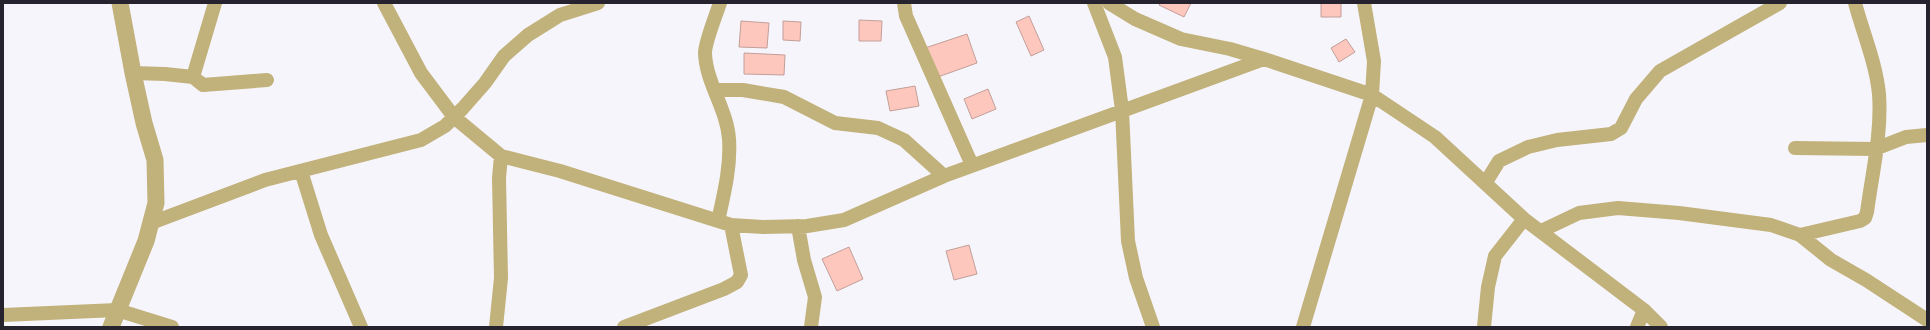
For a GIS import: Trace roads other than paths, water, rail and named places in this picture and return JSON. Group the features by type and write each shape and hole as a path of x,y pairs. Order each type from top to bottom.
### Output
{"street":[{"path":"111,327 146,241 156,203 155,160 144,123 120,3"},
{"path":"193,77 215,3"},
{"path":"384,3 421,73 454,116 501,156 560,171 731,225 763,227 798,226 844,220 972,165 1264,59"},
{"path":"151,223 265,180 421,140 445,126 485,83 504,56 559,9 598,3"},
{"path":"718,221 729,161 729,137 715,90 708,74 705,52 720,3"},
{"path":"904,3 906,16 972,165"},
{"path":"1094,3 1115,57 1122,110 1128,241 1136,278 1153,327"},
{"path":"1109,3 1135,19 1181,39 1230,49 1372,95 1435,137 1458,160 1486,182 1524,219 1644,310 1661,327"},
{"path":"1303,327 1372,95 1374,61 1364,3"},
{"path":"1486,182 1499,161 1528,147 1557,140 1611,134 1621,128 1636,99 1660,71 1780,3"},
{"path":"1800,235 1860,221 1865,218 1880,118 1877,77 1855,3"},
{"path":"133,73 193,77 203,85 267,80"},
{"path":"715,90 743,90 784,97 834,123 878,128 904,140 944,176"},
{"path":"1795,148 1875,149 1906,137 1927,135"},
{"path":"496,327 501,278 499,178 501,156"},
{"path":"302,170 321,235 361,327"},
{"path":"1541,231 1579,213 1618,208 1731,219 1771,225 1800,235 1831,260 1866,280 1927,320"},
{"path":"1486,325 1488,287 1496,256 1524,219"},
{"path":"624,327 724,289 737,282 741,275 731,225"},
{"path":"798,226 804,260 815,297 811,327"},
{"path":"3,315 118,310 172,327"},
{"path":"1637,327 1644,310"}]}
